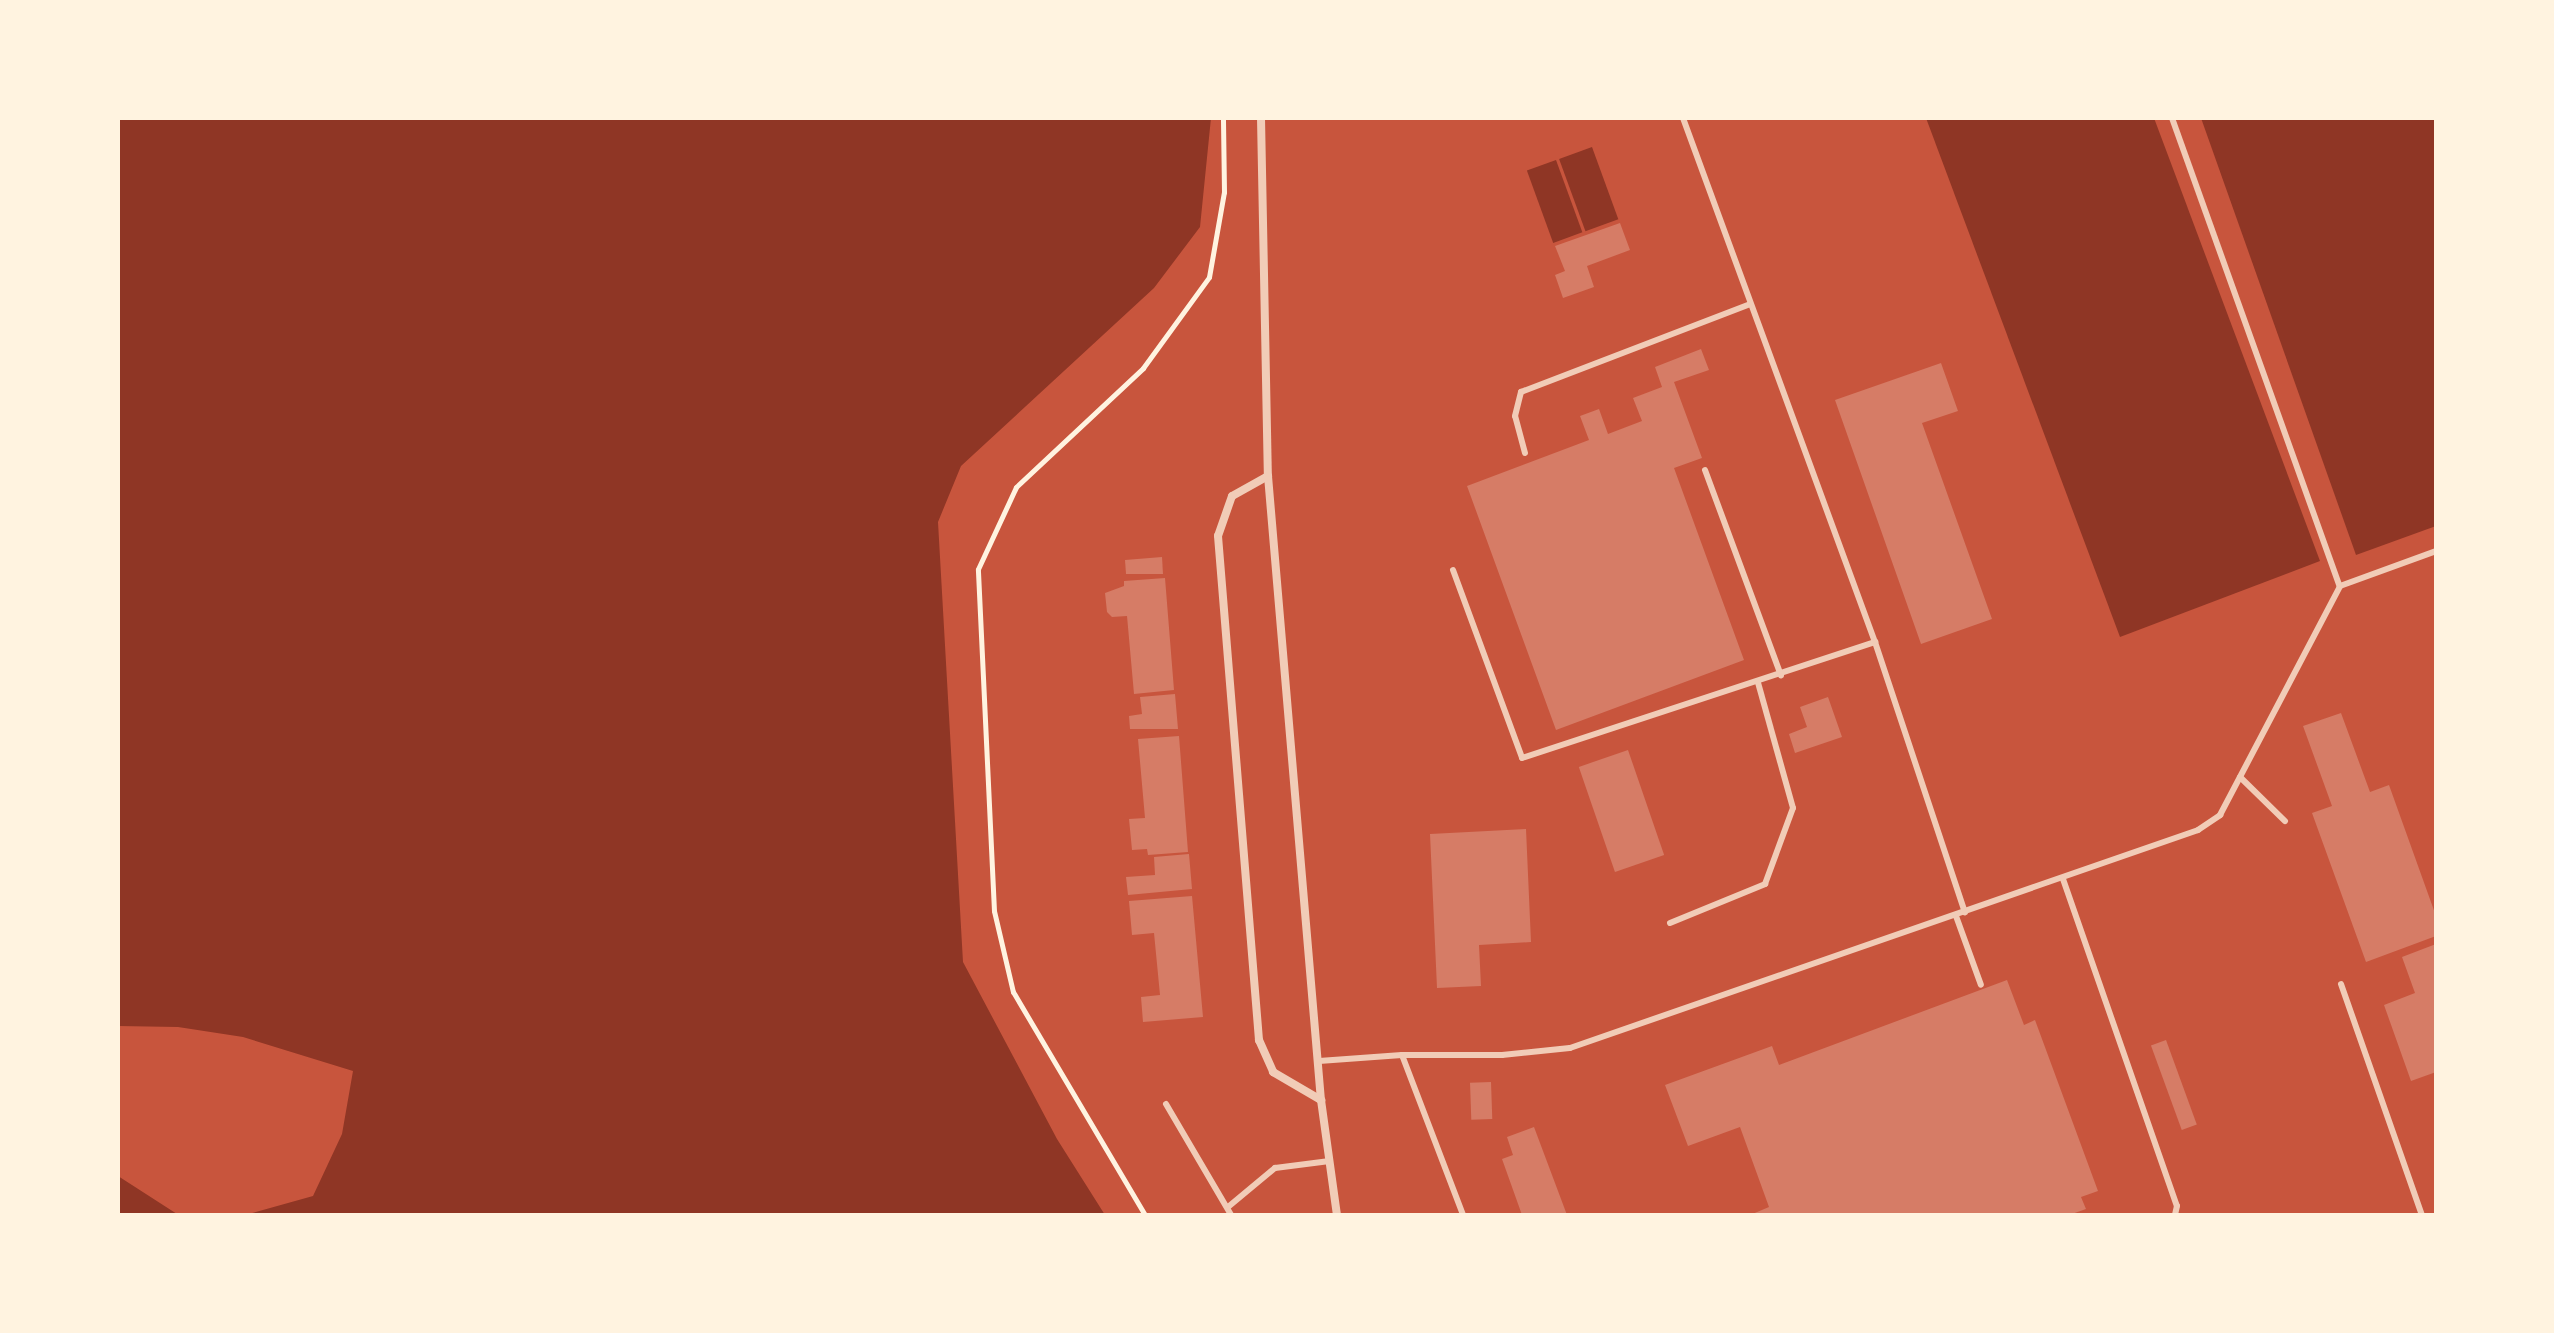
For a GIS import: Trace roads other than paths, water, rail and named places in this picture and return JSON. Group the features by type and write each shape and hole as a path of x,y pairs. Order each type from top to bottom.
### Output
{"street":[{"path":"1261,118 1268,476 1321,1100 1337,1215"},
{"path":"1268,476 1232,496 1218,536 1259,1040 1273,1072 1321,1100"}],"lane":[{"path":"1683,118 1875,642 1965,912"},
{"path":"2172,118 2340,586"},
{"path":"1525,453 1515,416 1521,392 1750,304"},
{"path":"1705,470 1781,675"},
{"path":"1319,1061 1402,1055 1502,1055 1570,1048 2198,830 2220,815 2340,586 2436,551"},
{"path":"1453,570 1522,758 1758,683 1875,642"},
{"path":"1670,923 1765,884 1793,808 1758,683"},
{"path":"2240,777 2285,821"},
{"path":"2063,879 2177,1206 2175,1215"},
{"path":"1956,916 1981,985"},
{"path":"2341,984 2422,1215"},
{"path":"1402,1055 1463,1215"},
{"path":"1166,1104 1231,1215"},
{"path":"1228,1207 1275,1168 1330,1161"}]}
